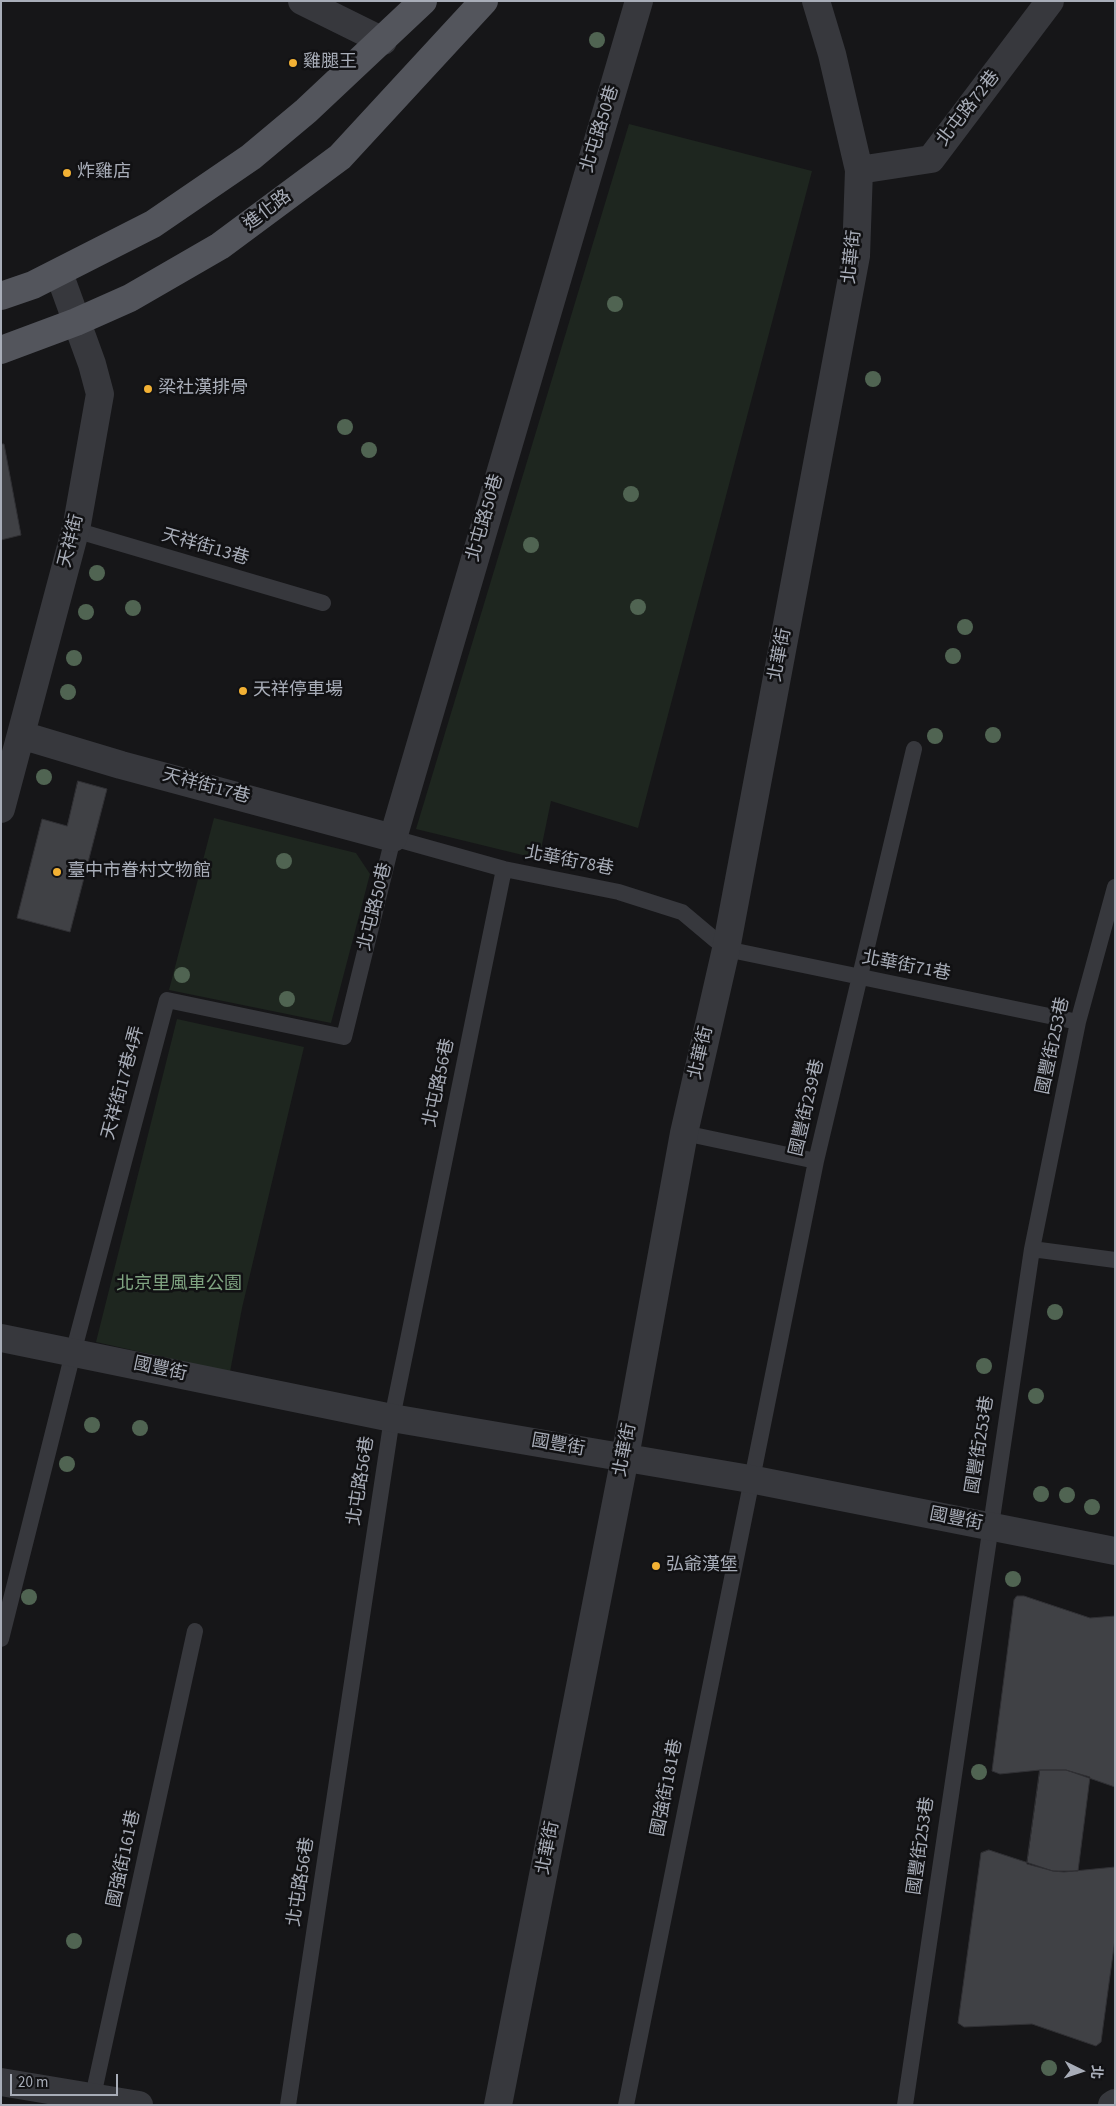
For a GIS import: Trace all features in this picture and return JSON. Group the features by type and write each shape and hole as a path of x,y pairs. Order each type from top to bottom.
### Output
{"main road":[{"path":"1,296 33,285 59,273 153,224 251,157 383,41 423,1"},
{"name":"進化路","path":"1,350 76,322 130,298 220,246 340,157 484,1"}],"street":[{"path":"302,1 383,41"},
{"name":"北屯路50巷","path":"393,838 639,1"},
{"name":"北華街","path":"498,2105 625,1457 684,1133 726,949 856,256 859,170 832,54 816,1"},
{"name":"北屯路72巷","path":"859,170 931,159 1050,1"},
{"name":"天祥街","path":"1,809 75,530 100,394 92,364 59,273"},
{"name":"天祥街17巷","path":"21,735 121,765 393,838"},
{"name":"國豐街","path":"1,1338 392,1418 750,1479 1115,1551"},
{"path":"1,2082 92,2100 139,2105"}],"lane":[{"name":"天祥街13巷","path":"75,530 323,603"},
{"name":"國豐街239巷","path":"750,1479 816,1161 914,749"},
{"name":"北華街78巷","path":"393,838 504,869 619,892 682,912 726,949"},
{"name":"北屯路50巷","path":"344,1037 393,838"},
{"name":"北屯路56巷","path":"288,2105 392,1418 504,869"},
{"name":"國豐街253巷","path":"905,2105 989,1527 1032,1249 1078,1022 1115,887"},
{"name":"北華街71巷","path":"726,949 1078,1022"},
{"name":"天祥街17巷4弄","path":"73,1353 167,1000 344,1037"},
{"path":"684,1133 816,1161"},
{"path":"1032,1249 1115,1260"},
{"path":"1,1638 73,1353"},
{"name":"國強街181巷","path":"626,2105 750,1479"},
{"name":"國強街161巷","path":"92,2100 195,1631"}],"green space":[{"path":"629,124 812,171 638,828 551,801 539,859 416,829"},
{"path":"214,818 356,853 370,874 331,1023 169,990"},
{"name":"北京里風車公園","path":"177,1019 304,1047 242,1308 230,1372 96,1342"}],"building":[{"path":"1,444 4,444 21,535 1,540"},
{"name":"臺中市眷村文物館","path":"78,781 107,789 70,932 17,918 42,819 67,826"},
{"path":"1017,1596 1024,1596 1090,1618 1115,1616 1115,1787 1066,1770 1040,1770 1000,1774 992,1771 1014,1600"},
{"path":"1040,1770 1066,1770 1090,1777 1078,1871 1053,1871 1027,1864"},
{"path":"989,1850 1053,1871 1064,1872 1115,1867 1115,1939 1101,2042 1096,2046 1032,2024 964,2027 958,2023 981,1853"}],"place":[{"name":"雞腿王","path":"293,63"},
{"name":"炸雞店","path":"67,173"},
{"name":"梁社漢排骨","path":"148,389"},
{"name":"天祥停車場","path":"243,691"},
{"name":"臺中市眷村文物館","path":"57,872"},
{"name":"弘爺漢堡","path":"656,1566"}]}
